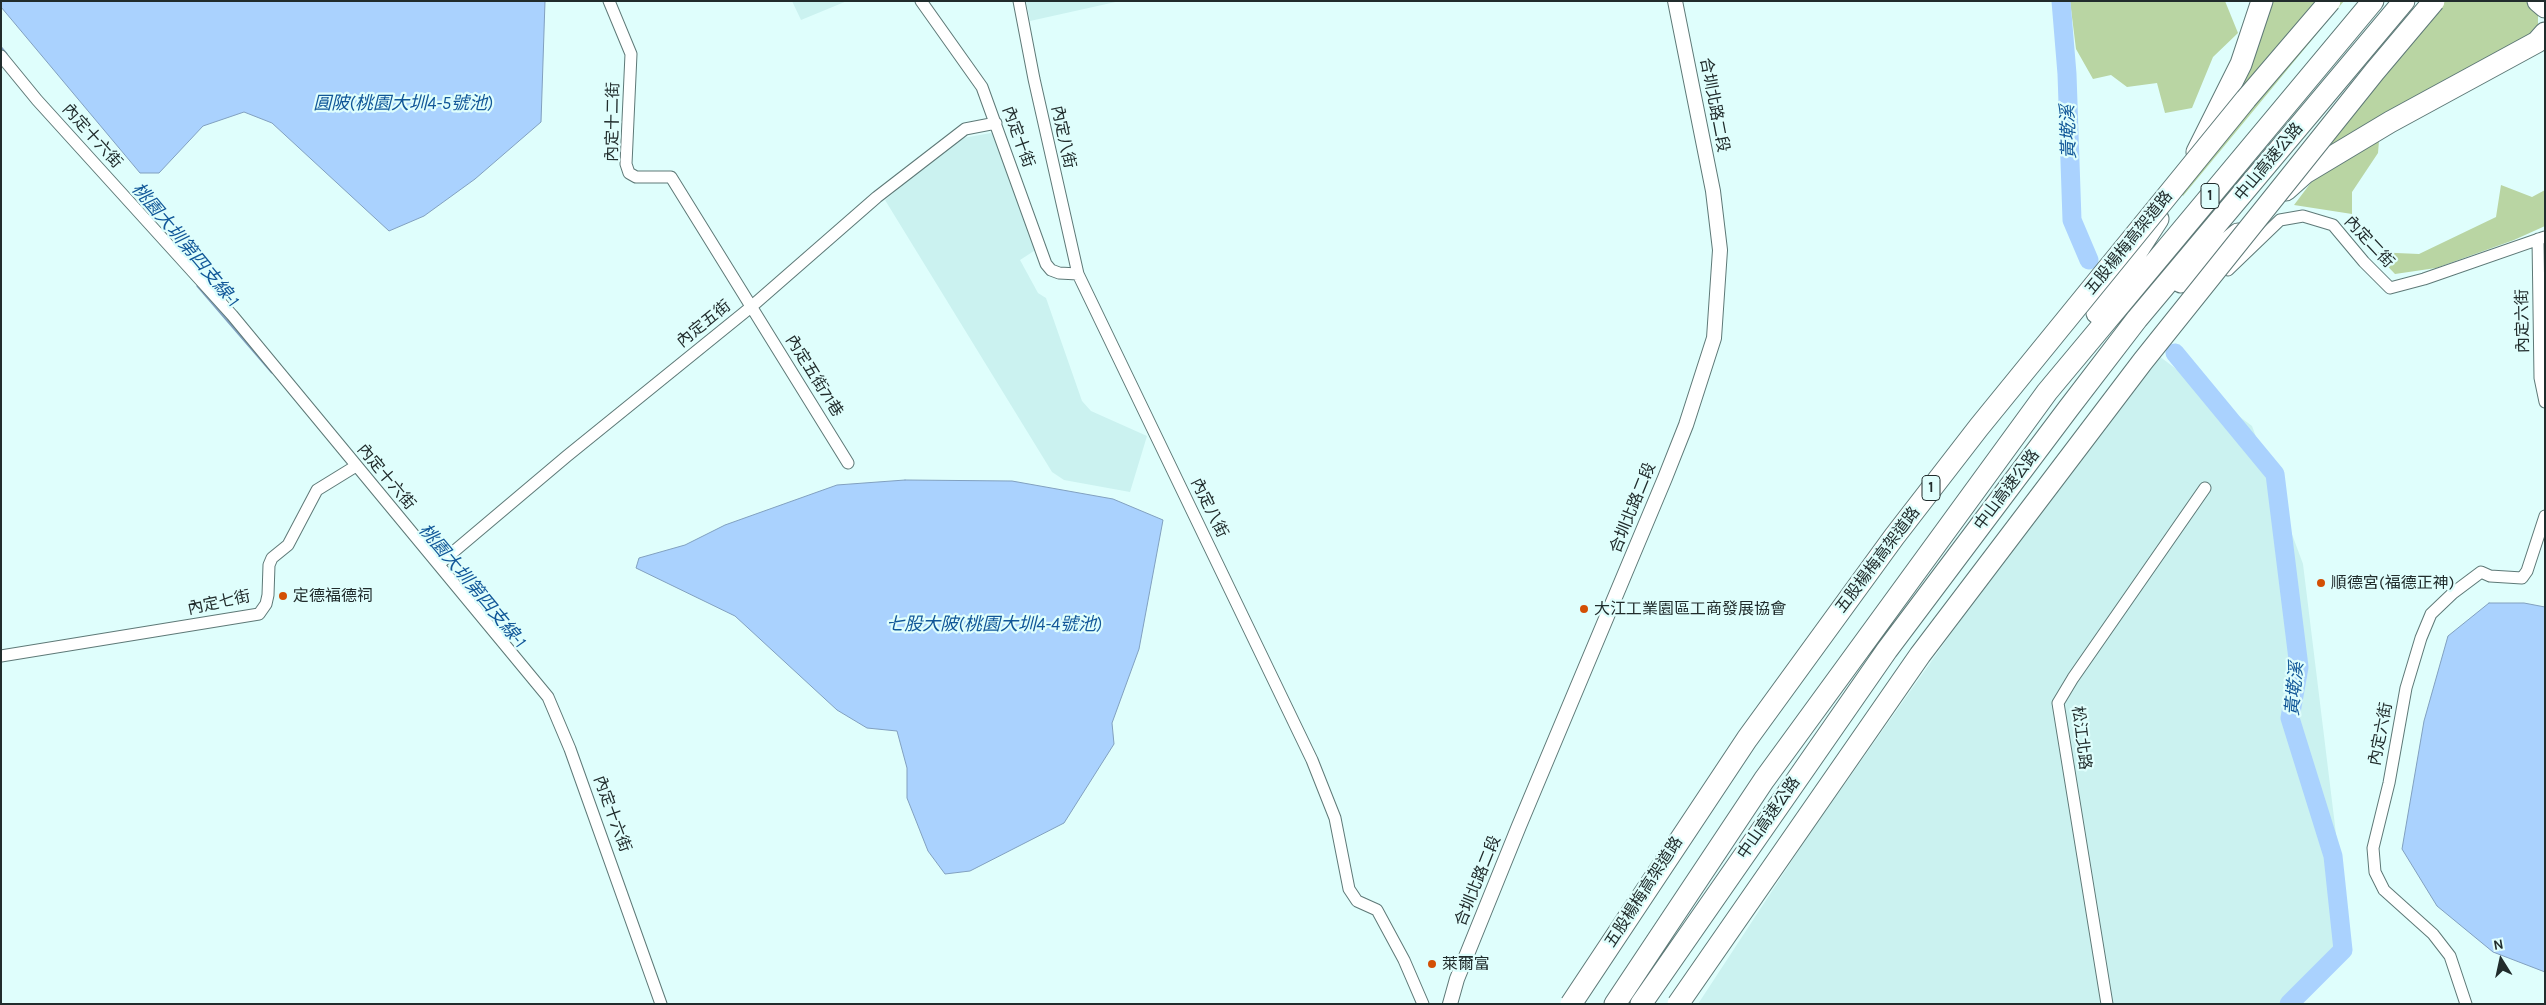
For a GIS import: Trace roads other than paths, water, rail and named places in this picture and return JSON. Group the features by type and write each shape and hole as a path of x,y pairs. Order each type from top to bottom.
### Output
{"highway":[{"path":"2047,392 2183,181 2241,64 2262,1"},
{"name":"五股楊梅高架道路","path":"1571,1004 1747,739 1894,537 1979,427 2246,100 2330,1"},
{"name":"中山高速公路","path":"1615,1004 1764,780 2047,392 2373,1"},
{"name":"中山高速公路","path":"1641,1004 1887,650 2137,319 2404,1"},
{"path":"1678,1004 1926,647 2143,361 2375,71 2434,1"},
{"path":"2538,1 2545,7"},
{"path":"2137,319 2234,238 2304,173 2390,122 2537,42 2545,33"}],"street":[{"name":"內定十二街","path":"609,1 631,54 626,164 630,173 636,177 656,175 671,177 751,307"},
{"name":"內定十街","path":"921,1 982,88 1046,264 1051,270 1060,273 1078,274"},
{"name":"內定八街","path":"1020,1 1036,88 1078,274 1312,760 1335,818 1349,889 1357,901 1377,910 1404,960 1423,1004"},
{"name":"合圳北路二段","path":"1450,1004 1457,979 1515,835 1603,629 1686,425 1714,338 1720,250 1713,191 1676,1"},
{"name":"內定十六街","path":"1,56 37,100 232,315 439,564 550,702 610,855 661,1004"},
{"name":"內定五街","path":"439,564 567,456 751,307 877,197 966,129 996,123"},
{"name":"內定二街","path":"1669,1004 1760,870 2091,416 2173,326 2259,238 2280,220 2303,216 2333,225 2390,288 2424,280 2542,238"},
{"name":"內定六街","path":"2542,238 2540,378 2545,402"},
{"name":"內定五街71巷","path":"751,307 848,463"},
{"name":"內定七街","path":"1,656 258,614 266,604 269,565 272,558 288,545 317,490 356,466"},
{"name":"松江北路","path":"2106,1004 2058,703 2073,678 2205,488"},
{"name":"內定六街","path":"2466,1004 2450,956 2432,934 2384,890 2375,872 2373,848 2388,783 2406,688 2421,638 2431,614 2453,593 2481,572 2490,576 2522,578 2527,571 2545,516"}],"water":[{"name":"圓陂(桃園大圳4-5號池)","path":"1,1 545,1 541,122 475,179 424,216 389,231 272,123 244,112 203,126 159,173 140,173 1,7"},
{"name":"七股大陂(桃園大圳4-4號池)","path":"905,480 1012,481 1113,499 1163,520 1139,649 1112,723 1114,744 1064,823 970,871 945,874 928,851 907,798 907,768 897,731 867,728 837,710 735,616 636,568 639,558 685,545 725,525 837,485"},
{"path":"2489,603 2524,603 2545,607 2545,972 2493,952 2437,906 2402,849 2424,721 2448,636"}],"waterway":[{"name":"黃墘溪","path":"2061,1 2067,74 2072,220 2089,260"},
{"name":"桃園大圳第四支線-1","path":"1,48 6,54"},
{"name":"桃園大圳第四支線-1","path":"198,286 272,372"},
{"name":"黃墘溪","path":"2175,353 2275,474 2299,667 2290,718 2333,856 2343,950 2289,1004"}],"place":[{"name":"順德宮(福德正神)","path":"2321,583"},
{"name":"定德福德祠","path":"283,596"},
{"name":"大江工業園區工商發展協會","path":"1584,609"},
{"name":"萊爾富","path":"1432,964"}]}
